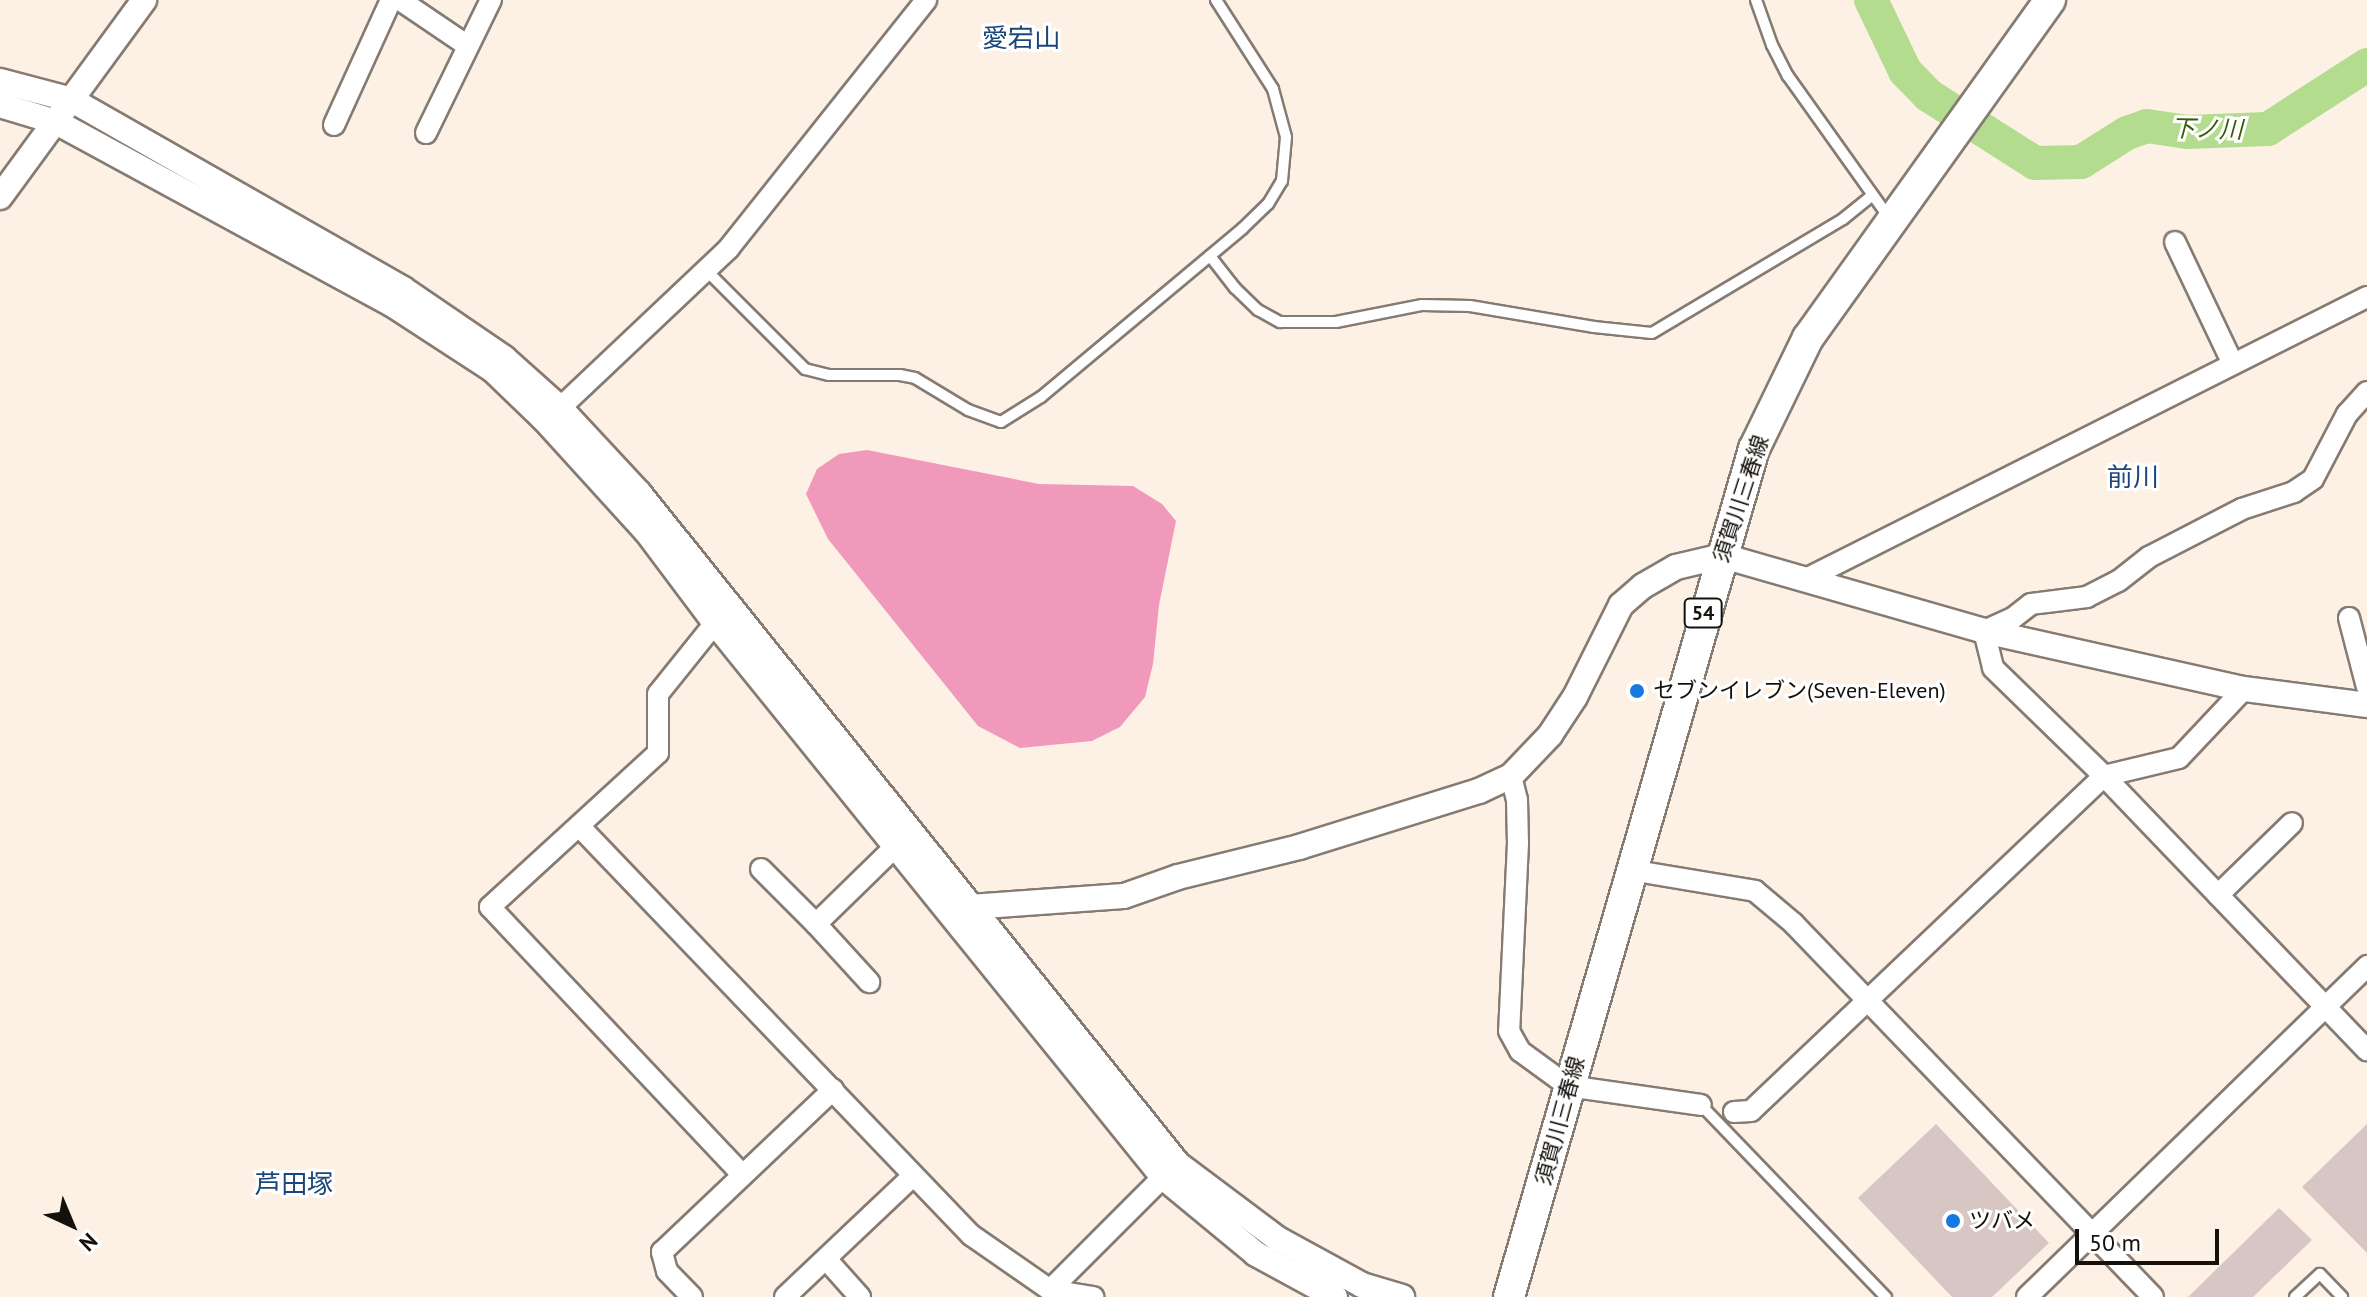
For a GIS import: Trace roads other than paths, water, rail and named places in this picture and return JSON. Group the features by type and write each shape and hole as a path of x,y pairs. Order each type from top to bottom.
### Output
{"main road":[{"name":"須賀川三春線","path":"1509,1297 1723,556 1738,492 1775,403 1808,338 2043,3"}],"street":[{"path":"0,197 144,0"},
{"path":"334,125 391,0"},
{"path":"400,0 468,46"},
{"path":"426,133 491,0"},
{"path":"560,408 707,271 926,0"},
{"path":"0,81 72,100 403,289 504,358 560,408 639,493 1163,1177 1256,1254 1335,1297"},
{"path":"0,105 56,122 393,305 493,370 544,419 646,531 715,623 896,846 961,911 1178,1164 1278,1239 1362,1285 1402,1297"},
{"path":"2175,242 2233,364"},
{"path":"1806,579 2367,297"},
{"path":"1984,631 2013,618 2031,604 2087,597 2118,581 2149,557 2229,516 2294,492 2313,479 2347,414 2367,392"},
{"path":"961,911 1124,896 1178,877 1299,847 1446,804 1511,776 1534,755 1575,697 1621,605 1643,586 1676,567 1723,556 1984,631 2244,689 2367,705"},
{"path":"2349,618 2367,687"},
{"path":"715,623 658,694 658,753 490,907 742,1174"},
{"path":"1984,631 1993,668 2104,776 2367,1050"},
{"path":"1734,1112 1751,1111 2104,776 2179,758 2244,689"},
{"path":"1511,776 1517,800 1518,843 1509,1031 1520,1051 1568,1086 1701,1105"},
{"path":"2218,895 2292,823"},
{"path":"579,826 971,1235 1050,1290 1093,1297"},
{"path":"816,924 896,846"},
{"path":"761,869 869,982"},
{"path":"1630,870 1755,891 1793,923 2153,1297"},
{"path":"2027,1297 2367,966"},
{"path":"692,1297 667,1271 662,1252 833,1090"},
{"path":"785,1297 913,1176"},
{"path":"1050,1290 1163,1177"},
{"path":"826,1259 860,1297"}],"lane":[{"path":"707,271 793,361 805,369 829,375 900,375 915,378 968,410 1001,422 1041,397 1210,256 1268,204 1282,181 1287,154 1280,113 1267,77 1216,0"},
{"path":"1756,0 1772,45 1788,76 1890,220"},
{"path":"1210,256 1235,288 1258,310 1280,322 1336,322 1422,305 1470,306 1594,327 1652,333 1843,219 1873,195"},
{"path":"1701,1105 1886,1297"},
{"path":"2295,1297 2320,1274 2342,1297"}],"waterway":[{"name":"下ノ川","path":"1871,0 1905,71 1928,95 2035,163 2081,162 2127,133 2147,126 2187,132 2268,129 2367,65"}],"place":[{"name":"セブンイレブン(Seven-Eleven)","path":"1637,691"},
{"name":"ツバメ","path":"1953,1221"}],"district":[{"name":"愛宕山","path":"1021,38"},
{"name":"前川","path":"2133,477"},
{"name":"芦田塚","path":"294,1184"}]}
